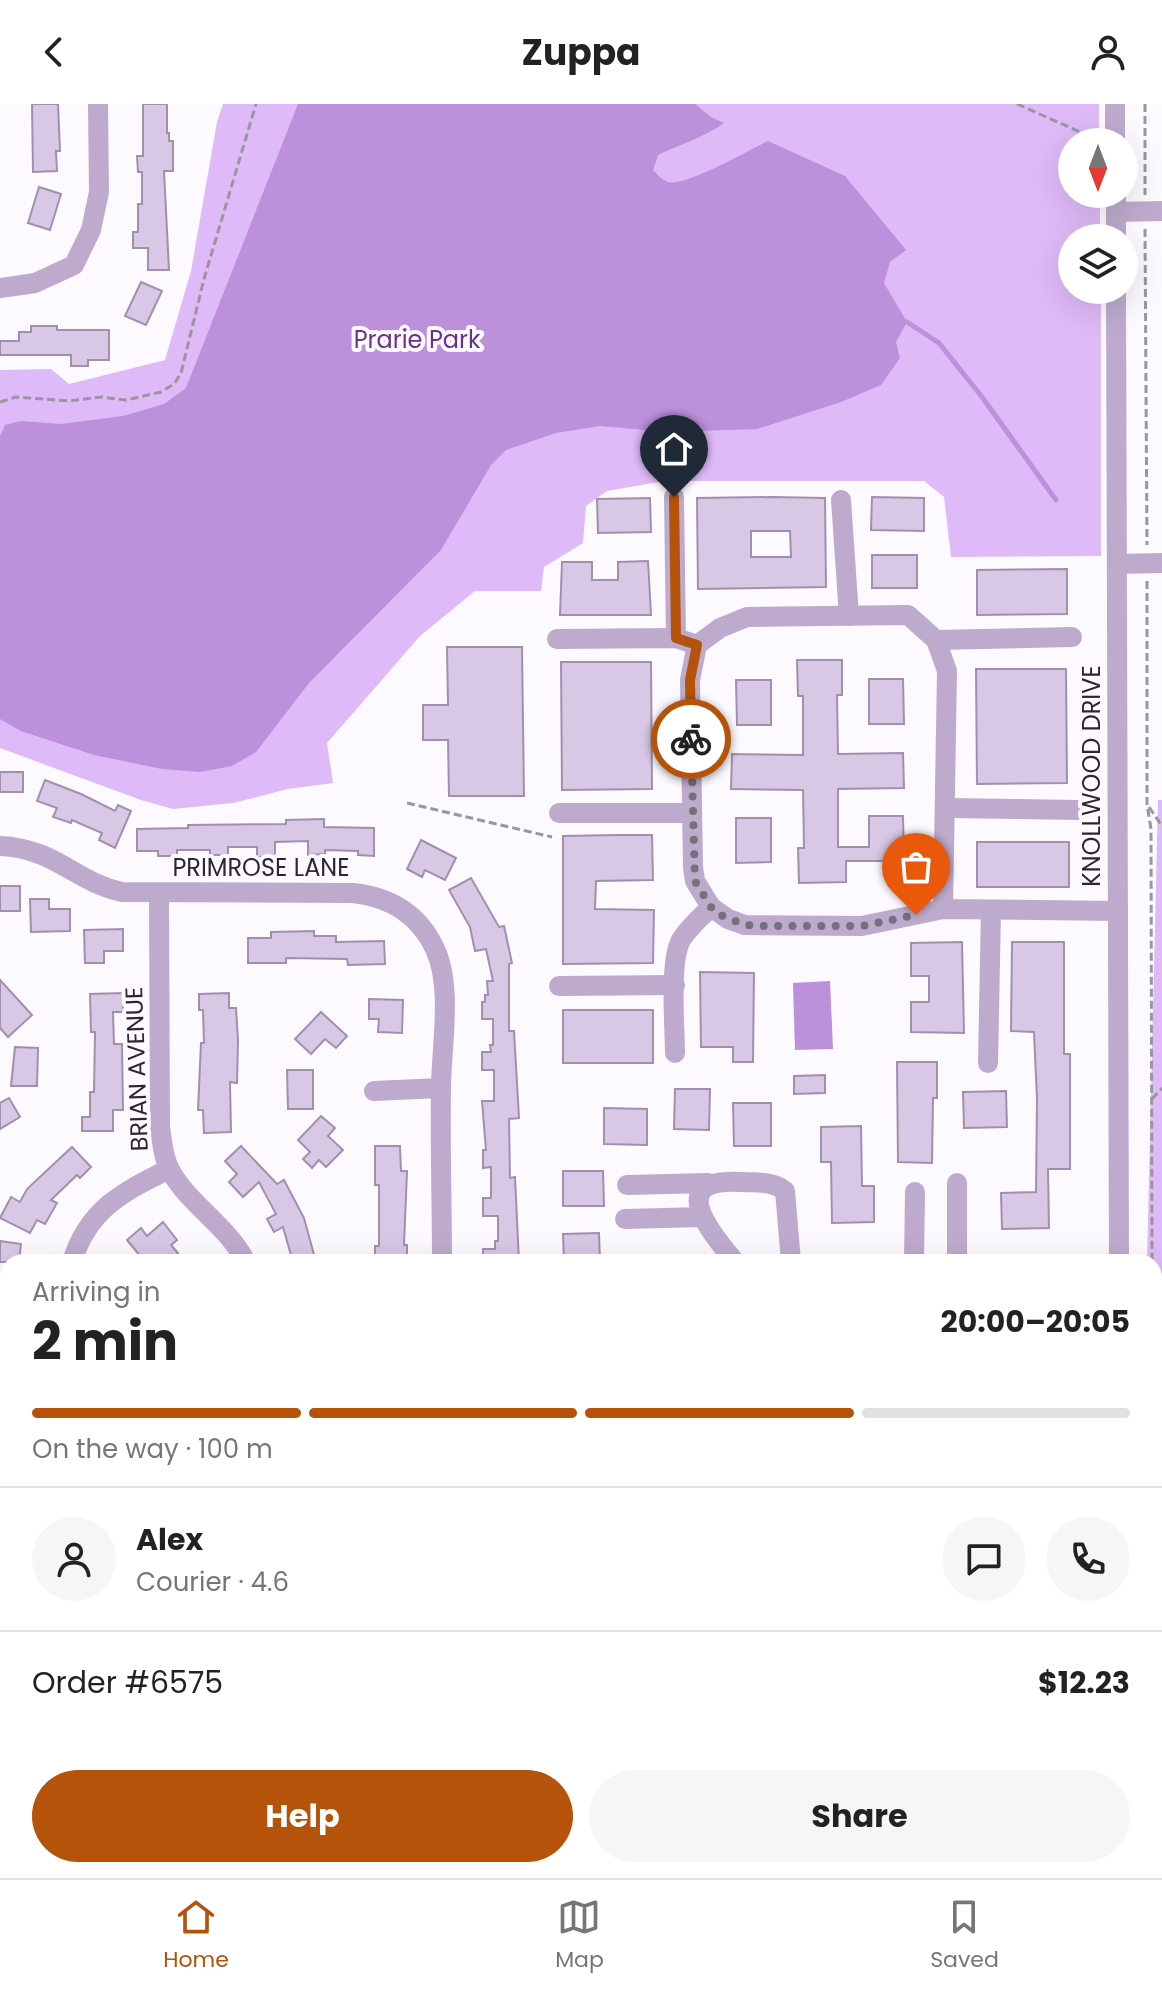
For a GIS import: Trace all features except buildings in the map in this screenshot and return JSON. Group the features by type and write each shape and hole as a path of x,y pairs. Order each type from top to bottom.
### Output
{"street":[{"path":"0,288 35,283 74,265 91,230 99,192 98,104"},
{"path":"1115,104 1115,128"},
{"name":"KNOLLWOOD DRIVE","path":"1116,304 1119,1254"},
{"path":"674,497 676,638"},
{"path":"841,500 849,616"},
{"path":"1117,564 1155,564"},
{"path":"943,909 947,671 936,640 908,615 747,617 720,628 697,645 690,680 695,881 711,907 728,919 745,925 763,926 862,926 943,909 1118,911"},
{"path":"936,640 1072,637"},
{"path":"557,639 676,638 697,645"},
{"path":"946,808 1079,810"},
{"path":"559,813 691,813"},
{"name":"PRIMROSE LANE","path":"0,846 17,846 40,852 114,890 159,894 353,893 380,898 410,915 427,934 441,964 444,988 442,1254"},
{"name":"BRIAN AVENUE","path":"159,894 160,1127 169,1169 242,1254"},
{"path":"675,1053 678,947 683,937 711,907"},
{"path":"988,1063 991,910"},
{"path":"559,986 675,985"},
{"path":"374,1091 441,1088"},
{"path":"74,1254 88,1226 103,1209 125,1192 169,1169"},
{"path":"627,1185 724,1181 777,1184 785,1191 790,1254"},
{"path":"708,1183 701,1190 699,1206 706,1226 729,1254"},
{"path":"957,1183 957,1254"},
{"path":"914,1254 915,1192"},
{"path":"625,1219 703,1217"}],"path":[{"path":"0,402 16,397 70,401 101,397 126,400 161,392 174,384 181,373 228,193 246,146 246,132 256,104"},
{"path":"1017,104 1071,128"},
{"path":"1145,104 1154,205"},
{"path":"1145,225 1144,468 1155,564 1147,804 1151,829 1152,1254"},
{"path":"407,803 552,837"},
{"path":"1147,804 1162,826"},
{"path":"1152,1099 1162,1088"}],"green space":[{"name":"Prarie Park","path":"223,104 1099,104 1099,128 1058,128 1058,208 1100,208 1100,224 1058,224 1058,304 1101,304 1101,556 951,557 944,497 924,481 664,481 607,491 586,506 583,543 544,567 541,591 475,591 420,636 327,743 333,783 288,789 233,803 173,809 0,748 0,370 51,369 69,384 165,360 191,271 217,122"},
{"path":"1158,800 1162,800 1162,1254 1147,1254"}],"shaded area":[{"name":"Prarie Park","path":"298,104 695,104 724,123 658,155 653,170 668,182 688,179 768,141 845,176 906,250 890,262 884,283 907,322 896,342 900,358 881,385 841,402 757,429 668,432 600,426 556,433 506,450 491,465 441,550 309,683 256,752 232,766 200,772 162,769 94,755 21,731 0,719 0,436 5,425 20,421 61,424 123,416 164,404 186,388"},
{"path":"830,981 833,1049 795,1050 793,983"}],"waterway":[{"path":"907,322 939,343 1056,500"}],"way so far":[{"path":"691,739 695,881 718,914 745,925 763,926 862,926 916,915"}],"route":[{"path":"674,497 676,638 697,645 690,680 691,739"}]}
